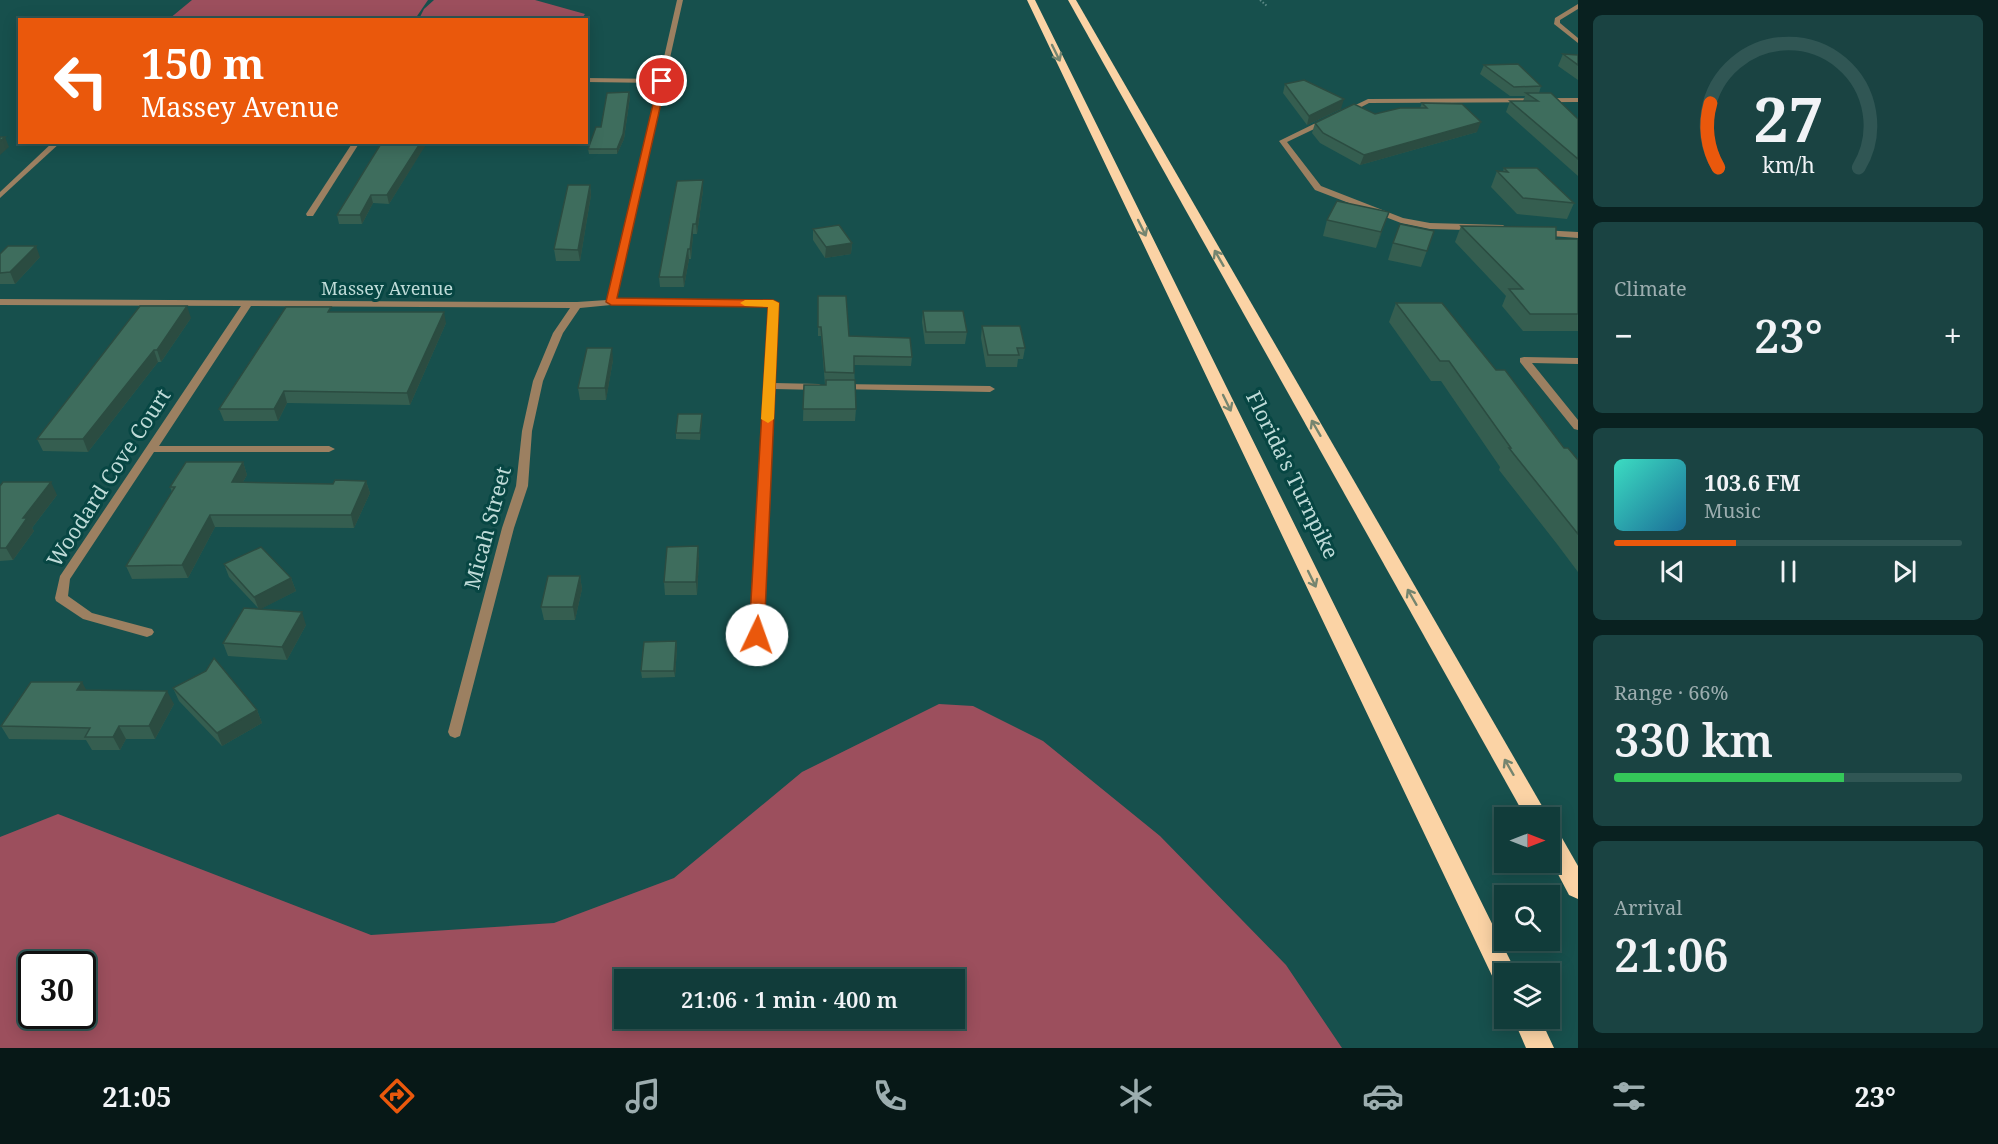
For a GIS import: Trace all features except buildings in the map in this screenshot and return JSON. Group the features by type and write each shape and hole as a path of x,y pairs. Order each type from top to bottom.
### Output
{"highway":[{"name":"Florida's Turnpike","path":"1031,0 1499,963"},
{"name":"Florida's Turnpike","path":"1072,0 1532,807"},
{"path":"1560,856 1578,888"},
{"path":"1531,1029 1540,1048"}],"street":[{"path":"611,302 680,0"},
{"path":"1578,6 1557,19 1557,24 1578,41"},
{"path":"588,80 662,81"},
{"path":"1566,100 1578,110"},
{"path":"1515,230 1482,225 1430,226 1401,220 1318,188 1283,141 1368,101 1578,100"},
{"path":"0,196 56,144"},
{"path":"310,214 356,144"},
{"path":"1526,231 1578,235"},
{"name":"Massey Avenue","path":"0,302 357,306 577,305 611,302 773,303 769,386"},
{"name":"Woodard Cove Court","path":"147,632 88,616 61,598 64,579 248,303"},
{"name":"Micah Street","path":"455,732 508,530 520,494 526,462 526,432 534,394 564,319 577,305"},
{"path":"1578,361 1524,360 1578,428"},
{"path":"757,635 769,386 990,390"},
{"path":"149,449 328,449"}],"path":[{"path":"1260,0 1267,6"}],"shaded area":[{"path":"192,0 428,0 416,18 170,18"},
{"path":"434,0 535,0 585,14 582,18 422,18 424,9"},
{"path":"939,704 973,706 1043,741 1160,836 1286,965 1342,1048 0,1048 0,837 58,814 371,935 554,923 674,878 802,772"}],"slow traffic":[{"path":"745,303 773,303 768,419"}],"route":[{"path":"662,81 611,302 773,303 757,635"}]}
